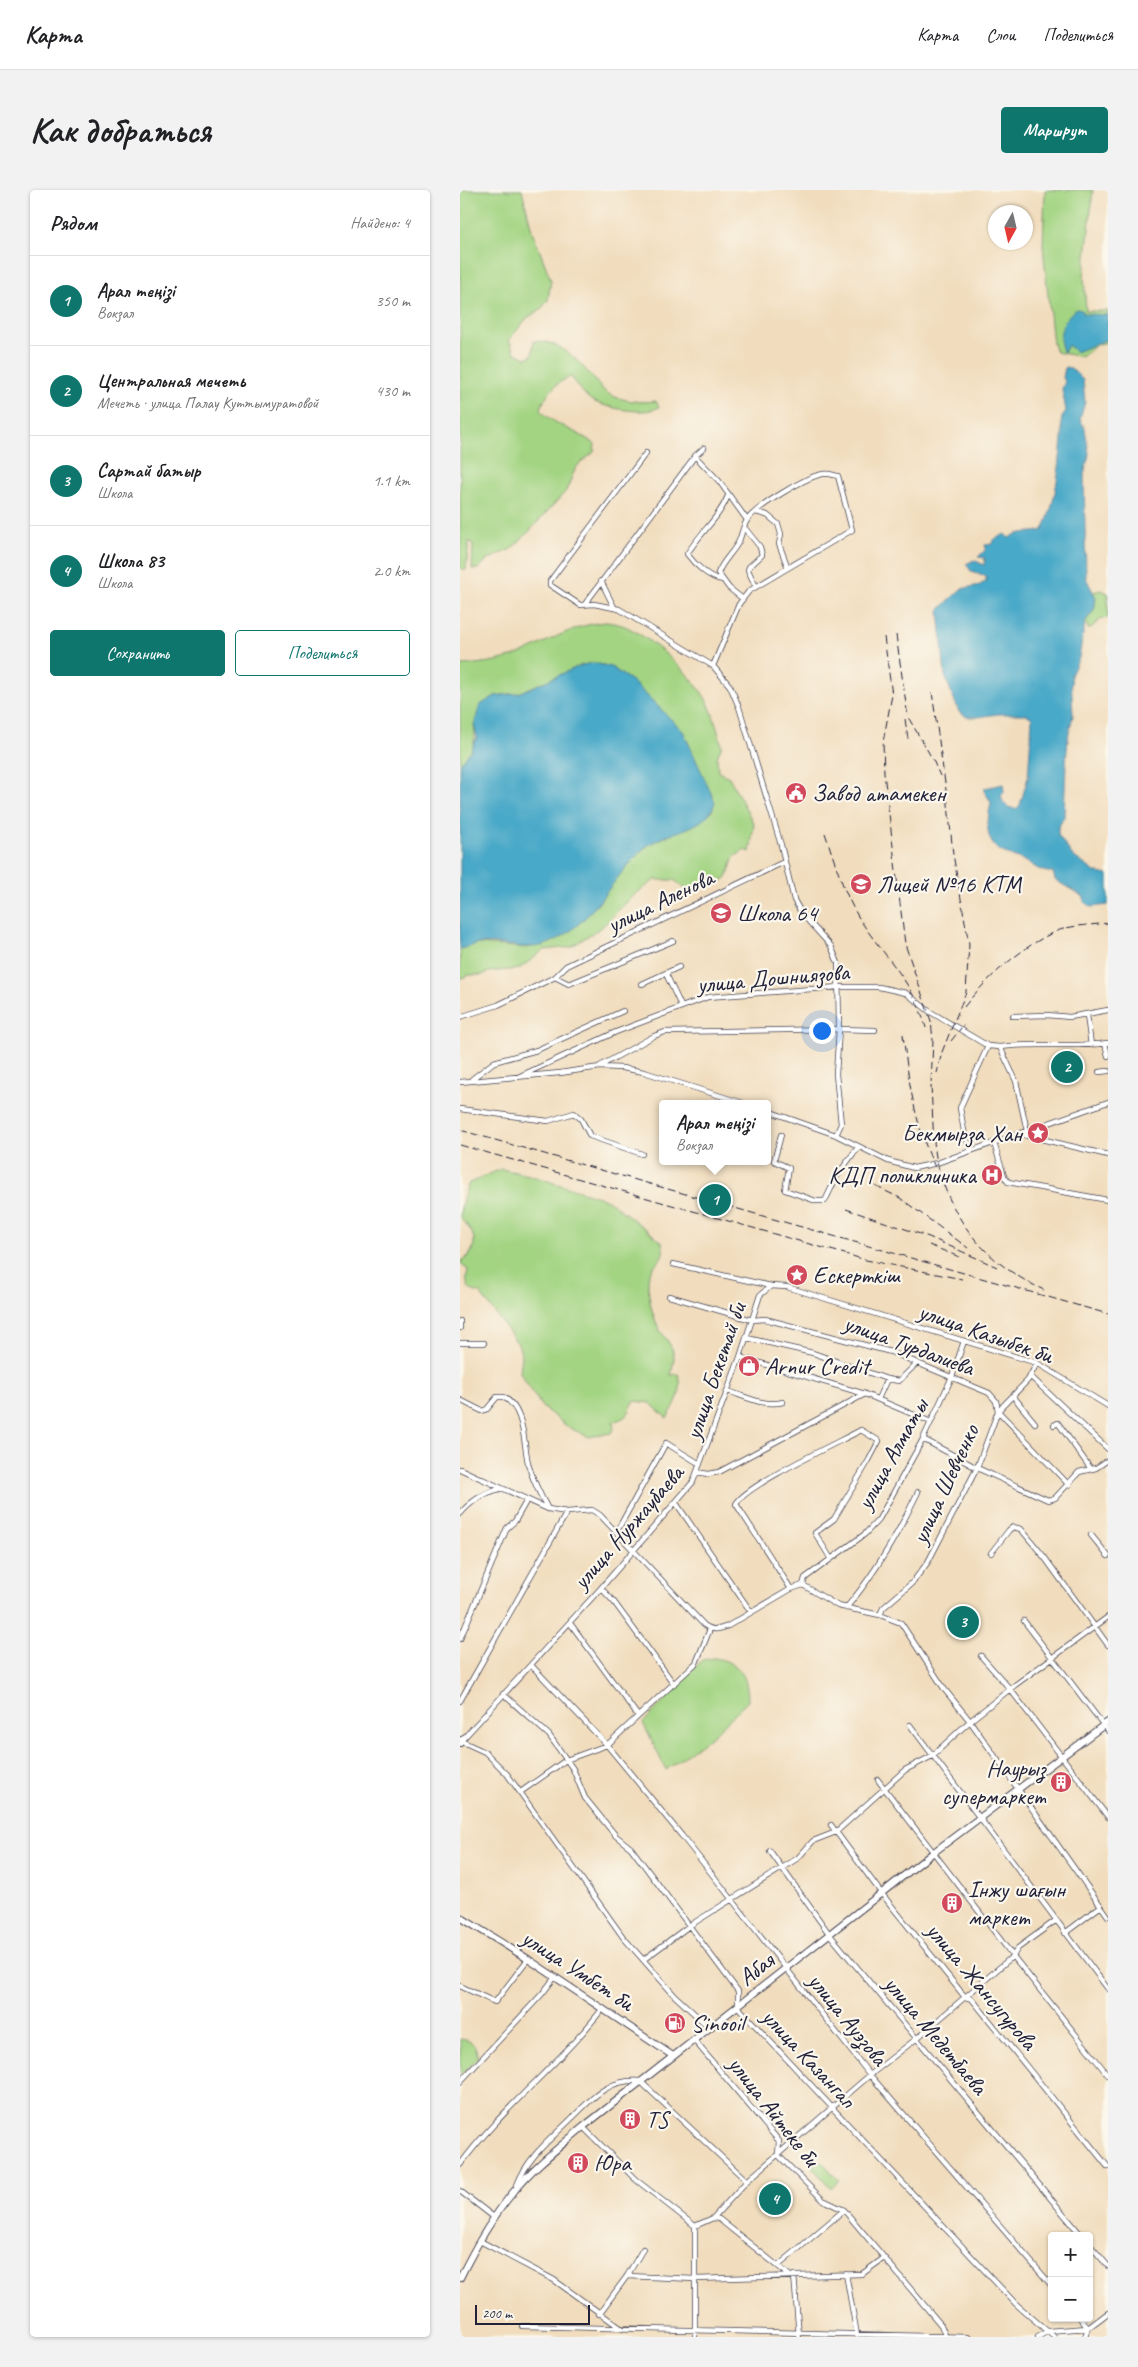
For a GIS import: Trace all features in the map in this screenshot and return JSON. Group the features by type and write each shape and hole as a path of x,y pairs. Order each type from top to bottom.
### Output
{"street":[{"path":"585,604 695,456 704,448"},
{"path":"646,453 550,581 552,588 580,604 614,607 713,666 730,686 739,707 781,844 794,900 802,914 836,954 839,987 836,1074 841,1124 836,1135"},
{"path":"695,456 718,481 747,520"},
{"path":"713,666 721,642 743,599 756,587 852,530 838,476 822,474 784,492 747,520 738,542 718,573 743,599"},
{"path":"723,580 716,580 693,562 687,554 718,516 728,496"},
{"path":"756,512 767,515 778,524 781,534 779,544 788,568"},
{"path":"744,527 760,547 762,555 748,570 756,587"},
{"path":"602,581 614,607"},
{"name":"улица Аленова","path":"460,1017 498,1005 555,977 566,966 784,862"},
{"name":"улица Аленова","path":"555,977 570,984 673,941"},
{"path":"642,984 680,968"},
{"path":"666,974 681,1006"},
{"name":"улица Дошниязова","path":"518,1077 616,1032 708,997 839,987 879,987 906,994 929,1011 988,1046 1069,1044 1081,1047 1107,1043"},
{"path":"1013,1016 1048,1015 1064,1017 1087,1015 1108,1010"},
{"path":"472,1080 494,1062 538,1050 622,1012"},
{"path":"1087,1015 1091,1045"},
{"path":"600,1066 654,1036 665,1032 875,1030"},
{"path":"1107,1043 1108,1056"},
{"path":"971,1151 964,1131 960,1108 988,1046"},
{"path":"1000,1047 1016,1080 1027,1130"},
{"path":"460,1082 518,1077 600,1066 644,1072 734,1100"},
{"path":"1099,1072 1108,1071"},
{"path":"771,1112 836,1135 888,1161 914,1168 937,1163 1108,1102"},
{"path":"460,1109 548,1121 574,1113 582,1119 590,1136 642,1154"},
{"path":"1018,1134 1108,1155"},
{"path":"781,1135 774,1162 789,1168 785,1190 816,1201 825,1201 837,1176 858,1147"},
{"path":"994,1142 1004,1176 1008,1182 1108,1200"},
{"name":"улица Казыбек би","path":"673,1264 771,1286 787,1287 1037,1363 1108,1406"},
{"name":"улица Бекетай би","path":"697,1472 747,1338 760,1295 771,1286"},
{"name":"улица Турдалиева","path":"669,1296 752,1320 765,1319 864,1344 917,1362 989,1393 996,1401 998,1410 1069,1485"},
{"path":"460,1320 460,1328"},
{"path":"747,1338 813,1353 887,1379 899,1381 917,1362"},
{"name":"улица Алматы","path":"710,1629 719,1630 791,1589 803,1585 805,1578 865,1534 879,1518 923,1439 952,1377 964,1341"},
{"path":"460,1342 484,1343"},
{"path":"740,1357 865,1394 931,1422"},
{"name":"улица Шевченко","path":"880,1615 882,1608 912,1583 924,1568 977,1468 998,1410 1030,1376 1037,1363"},
{"path":"1030,1376 1108,1449"},
{"path":"878,1399 887,1379"},
{"path":"728,1391 774,1404 783,1402"},
{"name":"улица Нуржаубаева","path":"460,1741 635,1550 693,1482 697,1472 719,1472 865,1394"},
{"path":"1013,1396 1034,1423"},
{"path":"460,1400 482,1411 487,1409 497,1397 503,1397 513,1404 524,1435 529,1466 538,1492 548,1509"},
{"path":"1054,1425 1058,1423 1091,1469"},
{"path":"791,1589 736,1504 739,1498 756,1486 861,1430 878,1441 870,1460 834,1519 815,1533 831,1559"},
{"path":"923,1439 977,1468 1052,1500 1069,1485 1079,1472 1091,1469 1108,1460"},
{"path":"617,1531 666,1443 700,1464"},
{"path":"460,1469 548,1509 567,1512 592,1510 617,1531 704,1625 710,1629 696,1663 607,1745 566,1760 522,1791"},
{"path":"460,1514 477,1498 488,1491 501,1489"},
{"path":"846,1608 865,1586 894,1541 918,1492"},
{"path":"460,1639 507,1528 515,1521 527,1500"},
{"path":"676,1503 752,1612"},
{"path":"460,1701 567,1512"},
{"path":"991,1553 1009,1530 1018,1528 1045,1558 1108,1645"},
{"path":"1090,1535 1108,1556"},
{"path":"803,1585 838,1606 880,1615 901,1622 945,1690 970,1721 1108,1916"},
{"path":"601,1588 614,1602 674,1684"},
{"path":"643,1960 689,1926 798,1858 814,1841 836,1832 905,1770 932,1756 970,1721 1010,1689 1108,1617"},
{"path":"1024,1621 1106,1723 1108,1731"},
{"path":"570,1623 638,1716"},
{"path":"981,1656 1010,1689 1108,1817"},
{"name":"улица Ауэзова","path":"531,1665 607,1745 870,2075 1048,2281"},
{"name":"улица Казангап","path":"504,1694 549,1735 566,1760 585,1798 616,1836 631,1848 738,1991 738,2007 1026,2314 1054,2337"},
{"name":"Абая","path":"460,2278 480,2241 515,2189 533,2170 583,2127 934,1852 1106,1723"},
{"path":"910,1726 1108,1989"},
{"path":"460,1741 485,1752 522,1791 623,1937 675,1996 710,2028"},
{"path":"878,1780 1013,1956 1108,2075"},
{"name":"улица Жансугурова","path":"831,1826 882,1894 965,1997 972,1999 1108,2167"},
{"name":"улица Медетбаева","path":"770,1851 830,1935 1079,2232"},
{"path":"1065,1933 1101,1906"},
{"name":"улица Умбет би","path":"460,1918 528,1959 673,2056"},
{"path":"695,2226 713,2218 747,2181 831,2108 916,2039 1013,1956 1018,1948 1055,1921"},
{"path":"460,1986 495,2002 528,1959"},
{"path":"460,2082 542,1994 555,1977"},
{"path":"460,2165 527,2089 589,2026 603,2008"},
{"name":"улица Айтеке би","path":"694,2040 779,2141 778,2155 823,2200 844,2210 941,2326 945,2335"},
{"path":"515,2189 523,2169 532,2156 593,2098 612,2085 628,2080 640,2081 747,2181"},
{"path":"583,2127 635,2179 695,2226"},
{"path":"460,2190 495,2218"},
{"path":"778,2266 844,2210"},
{"path":"713,2218 719,2219 792,2275"},
{"path":"695,2226 695,2334"},
{"path":"480,2241 554,2280 623,2330"},
{"path":"599,2314 627,2276 643,2249"},
{"path":"1093,2249 1108,2266"},
{"path":"627,2276 695,2279 862,2274 884,2258"},
{"path":"846,2274 857,2335"},
{"path":"792,2275 799,2336"},
{"path":"1085,2337 1088,2328 1108,2312"},
{"path":"1083,2322 1088,2328"},
{"path":"522,2326 695,2334 799,2336 945,2335 968,2337"},
{"path":"1038,2337 1048,2331 1088,2328"}],"green space":[{"path":"460,190 522,190 532,231 551,280 548,300 541,309 527,318 509,340 515,353 526,358 532,355 534,341 553,344 568,352 602,389 612,396 631,401 656,401 659,407 653,410 636,411 605,406 586,396 571,377 556,385 544,400 541,411 553,421 595,444 594,452 576,467 566,491 511,549 487,560 478,569 472,569 473,544 469,541 466,570 460,568"},
{"path":"1045,190 1093,190 1084,276 1086,311 1108,311 1108,342 1096,345 1082,357 1056,352 1053,344 1043,246"},
{"path":"1101,590 1108,593 1108,618 1101,619 1089,630 1085,622 1094,610 1096,598 1093,592"},
{"path":"606,622 626,627 650,642 674,661 703,694 713,715 722,746 717,757 718,772 729,777 754,824 750,852 745,850 734,857 727,877 719,883 688,890 674,880 655,880 633,896 603,926 571,947 544,950 519,969 488,972 482,975 468,975 460,979 460,949 478,944 527,948 573,928 599,903 615,879 647,845 700,822 712,811 714,802 683,731 633,682 611,667 595,663 582,665 519,693 495,696 474,725 475,736 473,746 468,756 460,764 460,665 505,659 523,653 577,628"},
{"path":"501,1169 529,1175 608,1200 661,1241 663,1253 649,1275 648,1281 652,1310 657,1324 670,1345 674,1356 671,1375 678,1374 680,1379 680,1390 676,1402 667,1418 650,1403 633,1401 627,1415 613,1422 614,1429 611,1433 589,1437 568,1427 542,1407 520,1373 522,1356 518,1344 480,1293 469,1288 467,1282 468,1270 460,1263 469,1255 474,1245 471,1230 460,1218 469,1183"},
{"path":"714,1658 730,1663 741,1672 748,1692 748,1701 714,1734 666,1770 643,1723 702,1660"},
{"path":"460,2039 474,2044 478,2058 460,2076"},
{"path":"820,2160 839,2180 831,2188 812,2167"}],"water":[{"path":"1076,309 1082,310 1084,314 1108,315 1108,339 1076,352 1068,345 1064,353 1061,341 1062,329 1067,318"},
{"path":"1065,367 1071,368 1083,380 1085,402 1080,419 1085,429 1089,454 1084,475 1086,578 1096,598 1094,610 1085,622 1079,658 1071,675 1073,715 1068,737 1064,817 1058,828 1058,835 1073,856 1095,872 1108,875 1108,905 1091,907 1084,902 1084,897 1055,880 1053,872 1042,871 1025,861 1002,852 991,840 988,828 991,802 984,791 985,788 1003,784 1004,792 1001,796 1004,803 1010,808 1016,809 1020,805 1028,777 1032,718 1026,714 967,717 959,712 945,676 939,610 961,589 980,585 986,581 986,576 971,571 966,564 974,560 984,565 985,558 978,557 986,549 985,545 992,544 993,540 1005,534 1009,538 1021,533 1043,530 1051,509 1058,474 1062,435 1061,422 1066,411 1062,389 1065,381 1063,378"},
{"path":"594,663 611,667 633,682 683,731 715,802 711,812 696,824 665,836 645,848 585,918 563,936 541,946 523,947 478,944 460,949 460,764 471,750 477,737 474,725 480,705 495,696 519,693 582,665"}],"railway":[{"path":"896,635 908,717 940,776"},
{"path":"884,637 892,695 883,742 884,773 905,944 931,1021 933,1040 931,1085 934,1144"},
{"path":"932,692 953,854 969,944 966,992 942,1052 937,1073"},
{"path":"905,719 908,739"},
{"path":"825,833 853,908 906,982 926,1028"},
{"path":"964,1007 984,984 1010,960 1038,940 1066,928 1108,923"},
{"path":"951,1041 965,1023"},
{"path":"903,1034 907,1068 917,1119 935,1167"},
{"path":"460,1130 1108,1314"},
{"path":"934,1138 935,1154 942,1180 958,1216 981,1246 995,1259 1010,1271 1044,1290"},
{"path":"460,1145 866,1260 962,1279"},
{"path":"875,1186 900,1198 968,1248"},
{"path":"846,1209 929,1237 997,1267"},
{"path":"929,1245 962,1258"}],"place":[{"name":"Завод атамекен","path":"796,793"},
{"name":"Лицей №16 КТМ","path":"861,884"},
{"name":"Школа 64","path":"721,913"},
{"name":"Центральная мечеть","path":"1067,1067"},
{"name":"Бекмырза Хан","path":"1038,1133"},
{"name":"КДП поликлиника","path":"992,1175"},
{"name":"Арал теңізі","path":"715,1200"},
{"name":"Ескерткіш","path":"797,1275"},
{"name":"Arnur Credit","path":"749,1366"},
{"name":"Сартай батыр","path":"963,1622"},
{"name":"Наурыз супермаркет","path":"1061,1782"},
{"name":"Інжу шағын маркет","path":"952,1903"},
{"name":"Sinooil","path":"675,2023"},
{"name":"TS","path":"630,2119"},
{"name":"Юра","path":"578,2163"},
{"name":"Школа 83","path":"775,2199"}]}
